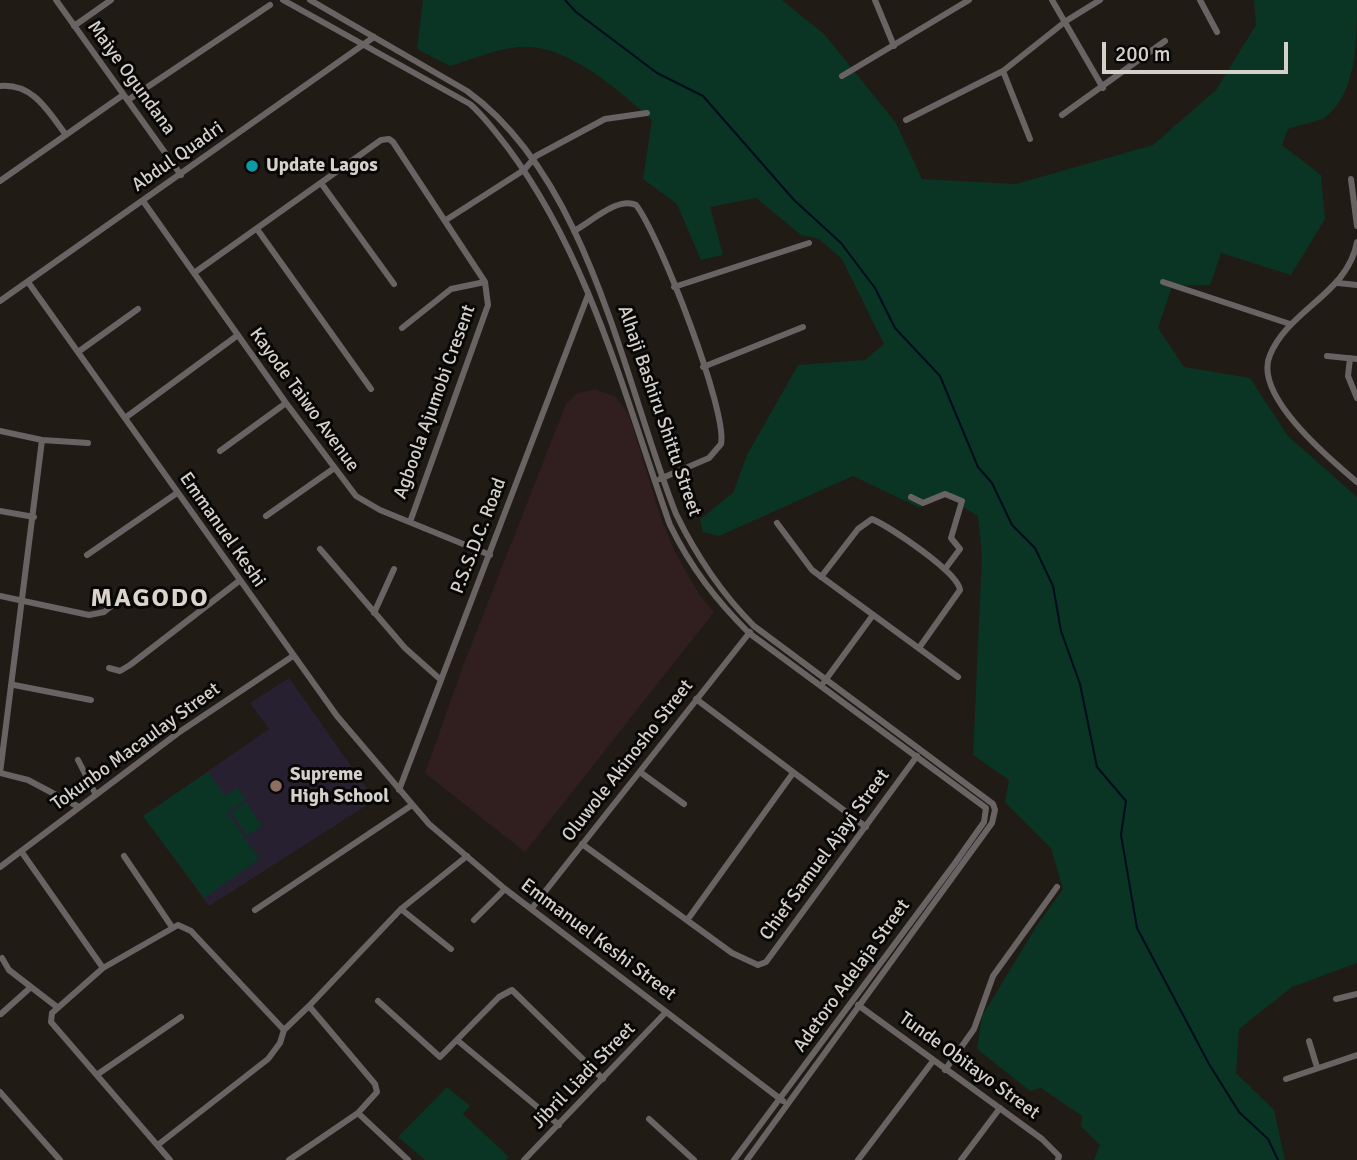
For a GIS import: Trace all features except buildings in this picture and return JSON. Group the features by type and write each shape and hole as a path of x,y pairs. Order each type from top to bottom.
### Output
{"street":[{"name":"Maiye Ogundana","path":"56,0 181,175"},
{"path":"74,26 111,0"},
{"name":"Alhaji Bashiru Shittu Street","path":"283,0 470,104 482,114 524,170 564,239 589,294 670,526 687,560 716,600 749,633 990,810"},
{"name":"Alhaji Bashiru Shittu Street","path":"310,0 486,104 533,159 575,230 598,288 663,477 692,547 726,598 754,626 986,796 990,810"},
{"path":"874,0 894,46"},
{"path":"842,76 958,4 969,0"},
{"path":"1052,0 1103,89"},
{"path":"906,120 1003,71 1066,21 1100,0"},
{"path":"1200,0 1217,32"},
{"path":"0,181 66,135 270,5"},
{"name":"Abdul Quadri","path":"0,302 374,37"},
{"path":"1062,115 1103,89 1166,41"},
{"path":"1003,71 1030,139"},
{"path":"0,86 24,88 37,97 66,135"},
{"path":"446,220 524,170 533,159 605,119 647,113"},
{"name":"Agboola Ajumobi Cresent","path":"194,273 381,140 389,139 446,220 485,282 488,305 410,522"},
{"path":"1351,179 1357,226"},
{"path":"321,183 394,284"},
{"name":"Kayode Taiwo Avenue","path":"143,201 333,469 356,496 367,504 490,555"},
{"path":"575,230 618,205 632,203 641,212 674,287 703,367 719,418 720,444 709,458 654,481"},
{"path":"257,229 372,389"},
{"path":"1357,242 1338,283 1290,324 1269,356 1275,397 1310,440 1357,482"},
{"path":"674,287 808,243"},
{"name":"Emmanuel Keshi","path":"28,282 293,656 337,716 399,790"},
{"path":"402,328 451,289 485,282"},
{"path":"1163,282 1290,324"},
{"path":"1338,283 1357,285"},
{"path":"589,294 598,288"},
{"name":"P.S.S.D.C. Road","path":"399,790 589,294"},
{"path":"78,352 138,309"},
{"path":"703,367 803,327"},
{"path":"125,418 238,335"},
{"path":"1326,356 1354,358 1348,376 1357,398"},
{"path":"220,451 286,403"},
{"path":"0,431 42,440 88,443"},
{"path":"42,440 0,773 28,780 79,807"},
{"path":"266,516 333,469"},
{"path":"87,555 177,493"},
{"path":"911,497 923,503 945,494 962,501 951,538 960,549 945,569"},
{"path":"0,511 34,517"},
{"path":"821,577 858,529 872,519 945,569 957,580 960,590 919,648"},
{"path":"777,523 806,562 821,577 958,677"},
{"path":"320,549 405,648 441,680"},
{"path":"374,613 394,569"},
{"path":"109,668 120,671 130,665 239,581"},
{"path":"0,596 89,615 104,612 124,596"},
{"path":"821,687 873,615"},
{"name":"Oluwole Akinosho Street","path":"532,908 754,626"},
{"name":"Tokunbo Macaulay Street","path":"0,867 178,733 293,656"},
{"path":"13,685 91,700"},
{"path":"696,699 866,827"},
{"name":"Chief Samuel Ajayi Street","path":"582,844 733,953 758,965 766,962 921,750"},
{"path":"78,760 96,795"},
{"path":"640,772 684,804"},
{"path":"688,919 793,773"},
{"name":"Emmanuel Keshi Street","path":"399,790 505,889 785,1102"},
{"path":"255,910 412,805"},
{"path":"747,1160 785,1102 860,1007 992,823 990,810"},
{"name":"Adetoro Adelaja Street","path":"734,1160 785,1102 990,810"},
{"path":"21,851 103,968"},
{"path":"124,856 172,927"},
{"path":"159,1144 268,1059 280,1043 284,1030 401,909 467,856"},
{"path":"945,1070 974,1028 993,976 1057,887"},
{"path":"474,920 505,889"},
{"path":"401,909 451,949"},
{"path":"170,1160 56,1027 50,1017 57,1007 103,968 172,927 187,927 284,1030"},
{"path":"2,958 5,967 57,1007"},
{"path":"1,1014 31,987"},
{"path":"378,1001 434,1055 440,1057 499,997 512,990 603,1079"},
{"path":"1336,999 1357,994"},
{"name":"Tunde Obitayo Street","path":"853,1002 1055,1150 1059,1156 1058,1160"},
{"path":"293,1159 358,1113 377,1092 376,1084 309,1006"},
{"name":"Jibril Liadi Street","path":"524,1160 666,1012"},
{"path":"98,1074 181,1017"},
{"path":"457,1040 559,1125"},
{"path":"1309,1041 1317,1068"},
{"path":"1286,1079 1357,1055"},
{"path":"858,1160 933,1061"},
{"path":"0,1092 60,1160"},
{"path":"0,1104 6,1098"},
{"path":"961,1160 1000,1108"},
{"path":"358,1113 408,1160"},
{"path":"649,1119 694,1160"}],"shaded area":[{"path":"595,389 616,397 629,415 661,518 675,552 699,594 714,612 525,852 425,773 463,666 566,404 576,394"},
{"name":"Supreme High School","path":"289,678 375,800 209,906 143,816 269,729 250,703"}],"green space":[{"path":"423,0 782,0 825,35 896,123 922,179 1016,184 1153,145 1216,90 1256,25 1254,0 1357,0 1353,65 1343,95 1335,108 1324,118 1288,129 1282,145 1321,175 1325,219 1291,275 1221,253 1210,285 1172,286 1158,328 1184,367 1250,378 1288,436 1357,497 1357,963 1292,987 1239,1029 1236,1073 1274,1110 1285,1160 1094,1160 1100,1145 1081,1126 1082,1116 1041,1088 1030,1091 977,1049 982,1016 1036,927 1063,889 1051,848 1005,802 1009,780 973,755 982,556 978,516 940,493 920,508 853,476 719,536 703,532 700,519 733,493 747,455 798,365 865,360 884,344 842,259 819,239 801,235 756,198 710,207 723,255 701,260 677,204 643,179 652,120 606,81 569,58 550,51 531,47 512,48 450,66 417,49"},
{"path":"208,772 225,796 237,788 246,800 227,812 259,859 204,898 143,816"},
{"path":"246,802 262,826 247,836 231,812"},
{"path":"447,1087 470,1106 463,1114 509,1157 506,1160 425,1160 398,1137"}],"waterway":[{"path":"565,0 576,12 657,73 703,96 794,200 841,243 875,288 895,328 940,376 978,467 992,483 1012,525 1035,548 1053,586 1061,631 1080,684 1097,767 1126,801 1121,835 1137,928 1209,1064 1239,1112 1268,1139 1278,1160"}],"place":[{"name":"Update Lagos","path":"252,166"},
{"name":"Supreme High School","path":"276,786"}],"district":[{"name":"MAGODO","path":"150,599"}]}
